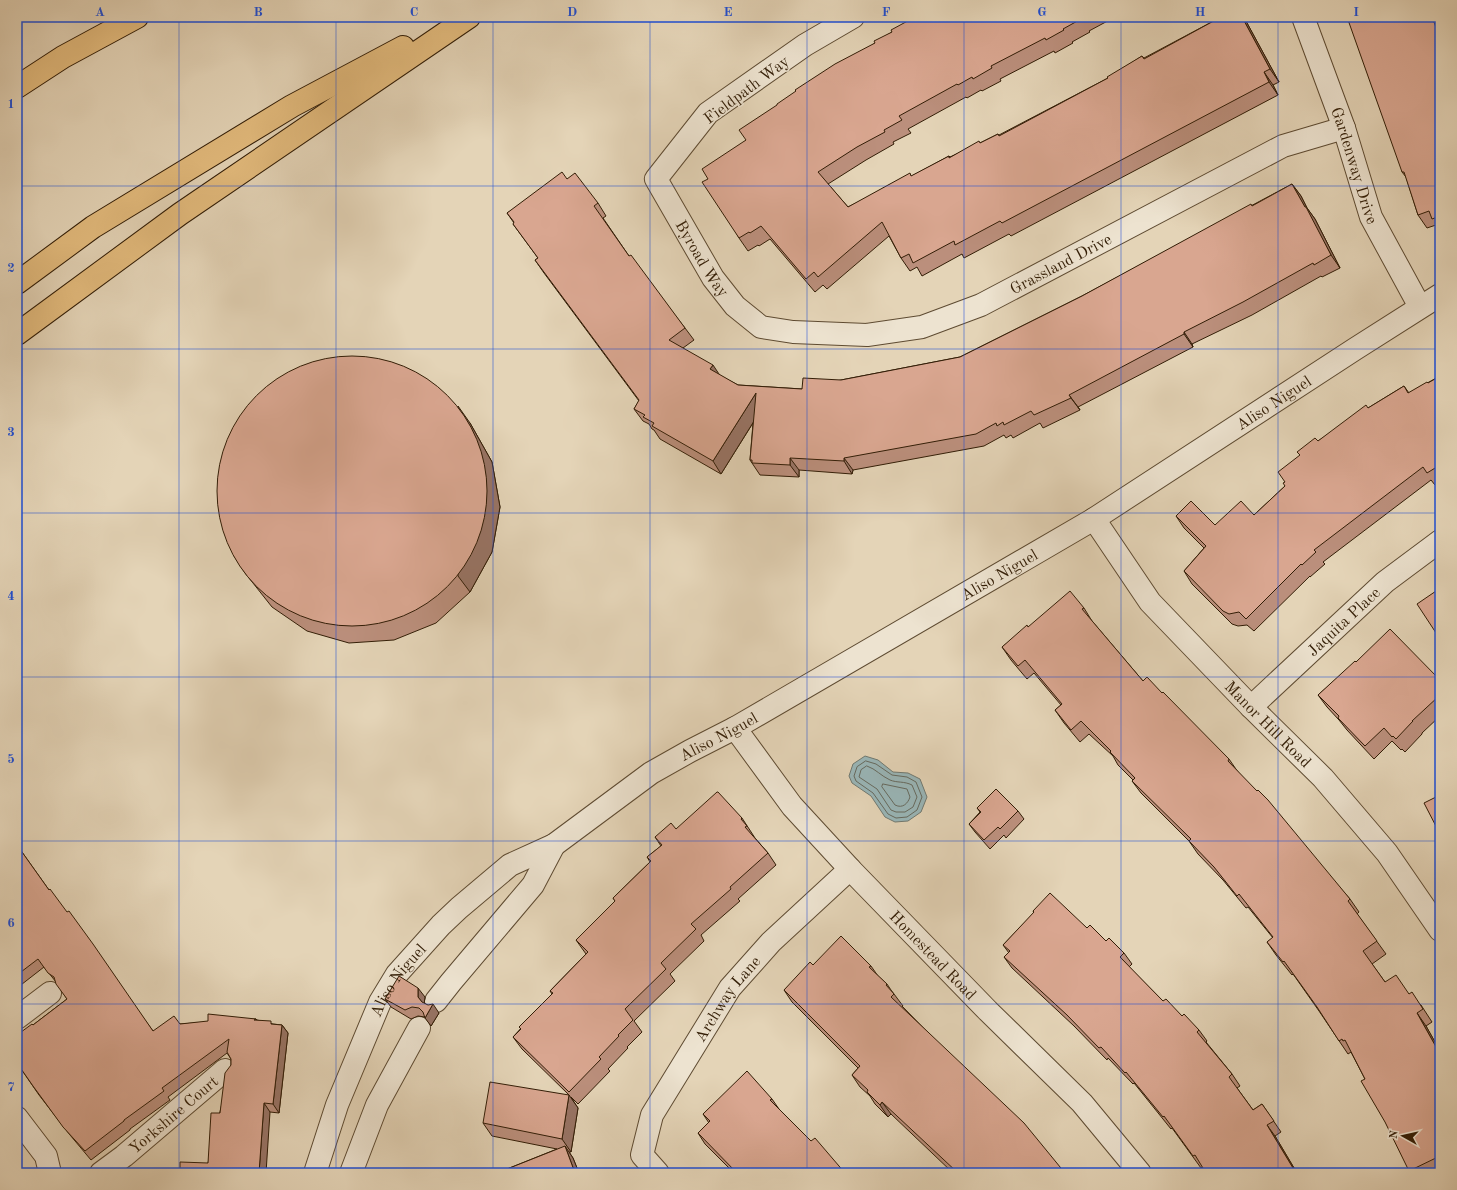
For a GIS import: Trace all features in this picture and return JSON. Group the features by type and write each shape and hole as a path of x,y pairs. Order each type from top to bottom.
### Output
{"highway":[{"path":"17,87 63,57 137,17"},
{"path":"17,283 93,227 292,106 460,17"},
{"path":"17,334 180,214 469,17"}],"street":[{"name":"Fieldpath Way","path":"656,179 708,114 805,45 853,17"},
{"name":"Gardenway Drive","path":"1303,17 1344,128 1371,217 1420,307"},
{"name":"Grassland Drive","path":"761,327 794,332 867,335 922,327 981,305 1283,146 1344,128"},
{"name":"Byroad Way","path":"656,179 713,278 735,306 761,327"},
{"name":"Aliso Niguel","path":"315,1173 337,1105 380,1002 397,974 441,925 510,865 554,845 651,773 735,728 1094,519 1440,295"},
{"name":"Manor Hill Road","path":"1094,519 1150,602 1251,707 1323,778 1387,853 1440,930"},
{"name":"Jaquita Place","path":"1251,707 1385,582 1440,541"},
{"name":"Homestead Road","path":"735,728 792,806 850,869 988,1011 1082,1103 1140,1173"},
{"name":"Aliso Niguel","path":"436,1001 533,885 554,845"},
{"name":"Archway Lane","path":"658,1173 642,1155 652,1115 730,988 771,942 850,869"},
{"path":"17,1018 50,993"},
{"path":"351,1173 377,1105 419,1028"},
{"name":"Yorkshire Court","path":"100,1173 124,1156 225,1070"},
{"path":"17,1118 46,1156 50,1173"}],"water":[{"path":"865,756 878,760 893,772 908,773 920,779 927,797 921,812 908,821 895,822 885,817 871,796 852,783 849,776 853,764"}],"building":[{"path":"915,17 1082,17 1063,29 1064,30 1046,40 1045,38 991,66 992,68 973,79 972,77 958,85 957,84 899,116 902,120 884,130 885,132 857,147 818,172 848,207 910,173 911,176 949,156 949,158 979,141 980,143 998,134 999,136 1108,78 1107,77 1142,56 1144,59 1221,17 1242,17 1270,69 1264,72 1269,82 1002,223 1000,221 955,245 954,241 913,263 909,254 901,258 882,222 818,277 814,272 806,279 761,226 739,238 702,182 708,179 702,169 746,140 739,130 777,105 796,91 795,90 835,64 875,43 874,41 892,32 891,30"},
{"path":"1347,17 1432,17 1440,38 1440,216 1432,219 1429,211 1418,215 1404,172 1402,172"},
{"path":"562,172 567,179 575,173 598,203 594,206 629,256 631,255 685,328 669,340 713,365 710,369 738,385 802,389 803,378 841,380 960,357 1082,296 1251,204 1252,206 1292,184 1331,255 1314,265 1313,263 1069,395 1071,398 1034,415 1031,411 1004,425 1003,422 997,426 996,423 976,434 844,458 844,461 790,458 790,465 752,463 752,460 750,460 756,393 713,461 652,426 654,423 643,417 645,415 634,409 639,400 535,260 538,258 513,224 514,222 507,213"},
{"path":"352,356 391,362 415,372 427,379 447,396 464,416 471,428 481,452 487,491 481,530 471,554 464,566 447,586 427,603 415,610 391,620 352,626 313,620 289,610 277,603 257,586 240,566 233,554 223,530 217,491 223,452 233,428 240,416 257,396 277,379 289,372 313,362"},
{"path":"1440,376 1440,465 1427,473 1423,467 1314,550 1316,552 1302,565 1301,564 1246,619 1239,612 1229,614 1223,611 1184,571 1206,546 1176,516 1191,501 1215,525 1241,501 1254,515 1285,486 1283,483 1285,482 1278,472 1300,455 1297,452 1315,438 1318,441 1366,405 1368,408 1404,386 1408,393"},
{"path":"1440,589 1440,639 1417,604"},
{"path":"1070,591 1084,608 1082,609 1143,681 1147,677 1162,693 1163,692 1229,759 1228,761 1257,791 1258,790 1268,800 1350,899 1348,901 1377,941 1363,951 1385,982 1396,975 1409,994 1412,992 1423,1009 1417,1013 1440,1054 1440,1156 1409,1171 1385,1122 1361,1081 1365,1079 1345,1040 1343,1041 1342,1039 1339,1041 1284,961 1283,962 1267,942 1273,937 1239,894 1237,896 1214,867 1189,841 1191,839 1132,781 1135,778 1110,752 1111,751 1081,721 1071,730 1055,710 1062,704 1025,660 1018,666 1002,647"},
{"path":"1390,629 1440,680 1440,692 1438,694 1439,696 1412,721 1396,739 1393,736 1392,737 1384,728 1365,746 1338,718 1339,716 1318,695 1355,661 1356,662"},
{"path":"996,789 1018,811 1000,829 998,827 984,840 969,824 981,812 977,808"},
{"path":"717,792 742,818 741,819 747,826 745,827 768,853 730,887 731,889 691,924 696,929 661,963 666,969 625,1009 633,1020 599,1057 601,1059 569,1092 513,1037 521,1029 519,1027 553,993 550,991 588,952 576,940 615,901 613,898 651,861 647,857 662,845 655,837 671,823 676,829"},
{"path":"1440,795 1440,834 1424,803"},
{"path":"17,845 49,890 50,889 67,912 69,911 153,1031 174,1016 180,1024 208,1021 208,1014 271,1021 271,1024 282,1025 273,1104 264,1103 259,1173 180,1173 180,1162 208,1163 211,1113 220,1113 225,1073 231,1065 231,1059 227,1052 229,1039 162,1088 164,1091 85,1151 63,1127 17,1063 17,1035 32,1024 33,1025 67,999 56,984 54,977 48,973 38,959 17,975"},
{"path":"1050,893 1087,928 1090,925 1106,941 1109,938 1124,953 1120,957 1163,1001 1166,999 1182,1016 1184,1014 1199,1030 1197,1032 1232,1074 1229,1077 1253,1110 1262,1104 1274,1121 1267,1125 1296,1173 1206,1173 1195,1155 1193,1156 1164,1116 1163,1117 1126,1072 1125,1073 1101,1047 1099,1048 1067,1015 1004,957 1010,951 1003,945"},
{"path":"841,936 871,966 869,967 887,984 886,985 894,994 891,997 1024,1123 1065,1173 958,1173 882,1102 880,1105 867,1092 868,1090 852,1075 860,1066 784,990 810,962 813,965"},
{"path":"399,976 418,988 418,997 422,1002 428,1005 433,1004 425,1018 423,1012 419,1008 412,1007 405,1010 385,999"},
{"path":"747,1071 772,1099 770,1100 811,1141 815,1138 845,1173 737,1173 698,1133 710,1121 703,1114"},
{"path":"490,1082 569,1095 562,1139 483,1123"},
{"path":"565,1146 575,1173 497,1173"}]}
